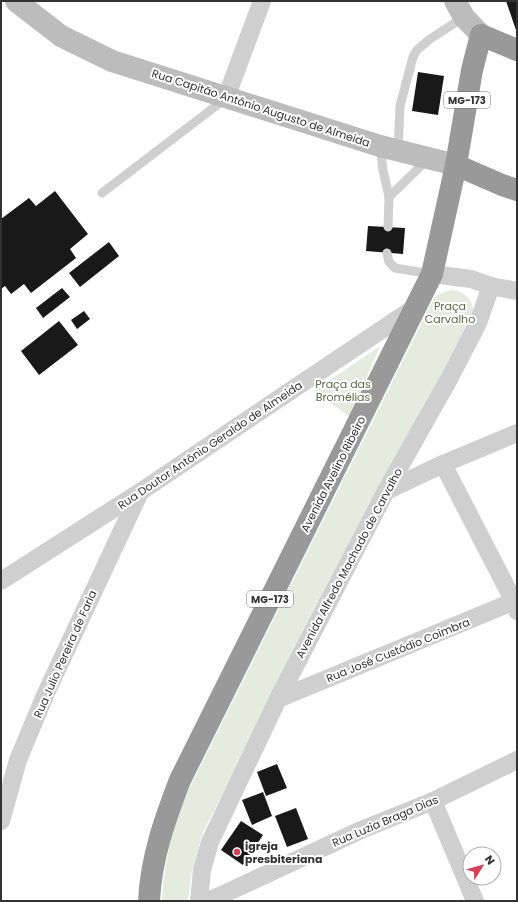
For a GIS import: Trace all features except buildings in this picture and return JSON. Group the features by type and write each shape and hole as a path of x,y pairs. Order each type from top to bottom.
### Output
{"highway":[{"path":"480,35 517,50"},
{"name":"Avenida Avelino Ribeiro","path":"149,901 150,880 161,830 180,780 432,274 456,165 472,70 480,35"},
{"name":"Rua Capitão Antônio Augusto de Almeida","path":"456,165 502,186 517,190"}],"street":[{"name":"Rua Capitão Antônio Augusto de Almeida","path":"16,1 61,36 112,60 226,98 389,149 456,165"},
{"path":"226,98 262,1"},
{"path":"460,9 480,35"},
{"path":"432,274 471,279 491,286 517,291"},
{"name":"Avenida Alfredo Machado de Carvalho","path":"199,901 202,870 210,842 278,699 386,490 449,379 478,323 491,286"},
{"name":"Rua Doutor Antônio Geraldo de Almeida","path":"1,581 140,492 417,306"},
{"path":"386,490 443,464 517,434"},
{"path":"443,464 516,604"},
{"name":"Rua Julio Pereira de Faria","path":"1,821 18,760 46,693 140,492"},
{"name":"Rua José Custódio Coimbra","path":"278,699 516,604"},
{"name":"Rua Luzia Braga Dias","path":"209,901 361,830 433,801 517,760"},
{"path":"433,801 475,901"}],"lane":[{"path":"388,227 389,197 383,170 412,57 417,50 460,9"},
{"path":"102,193 226,98"},
{"path":"389,197 428,159"},
{"path":"387,253 389,262 395,268 432,274"}],"green space":[{"name":"Praça Carvalho","path":"452,290 467,296 474,311 203,832 191,875 188,901 162,901 163,883 171,837 185,797 434,298 439,294"},
{"name":"Praça das Bromélias","path":"380,346 350,417 314,391"}],"place":[{"name":"igreja presbiteriana","path":"237,852"}]}
